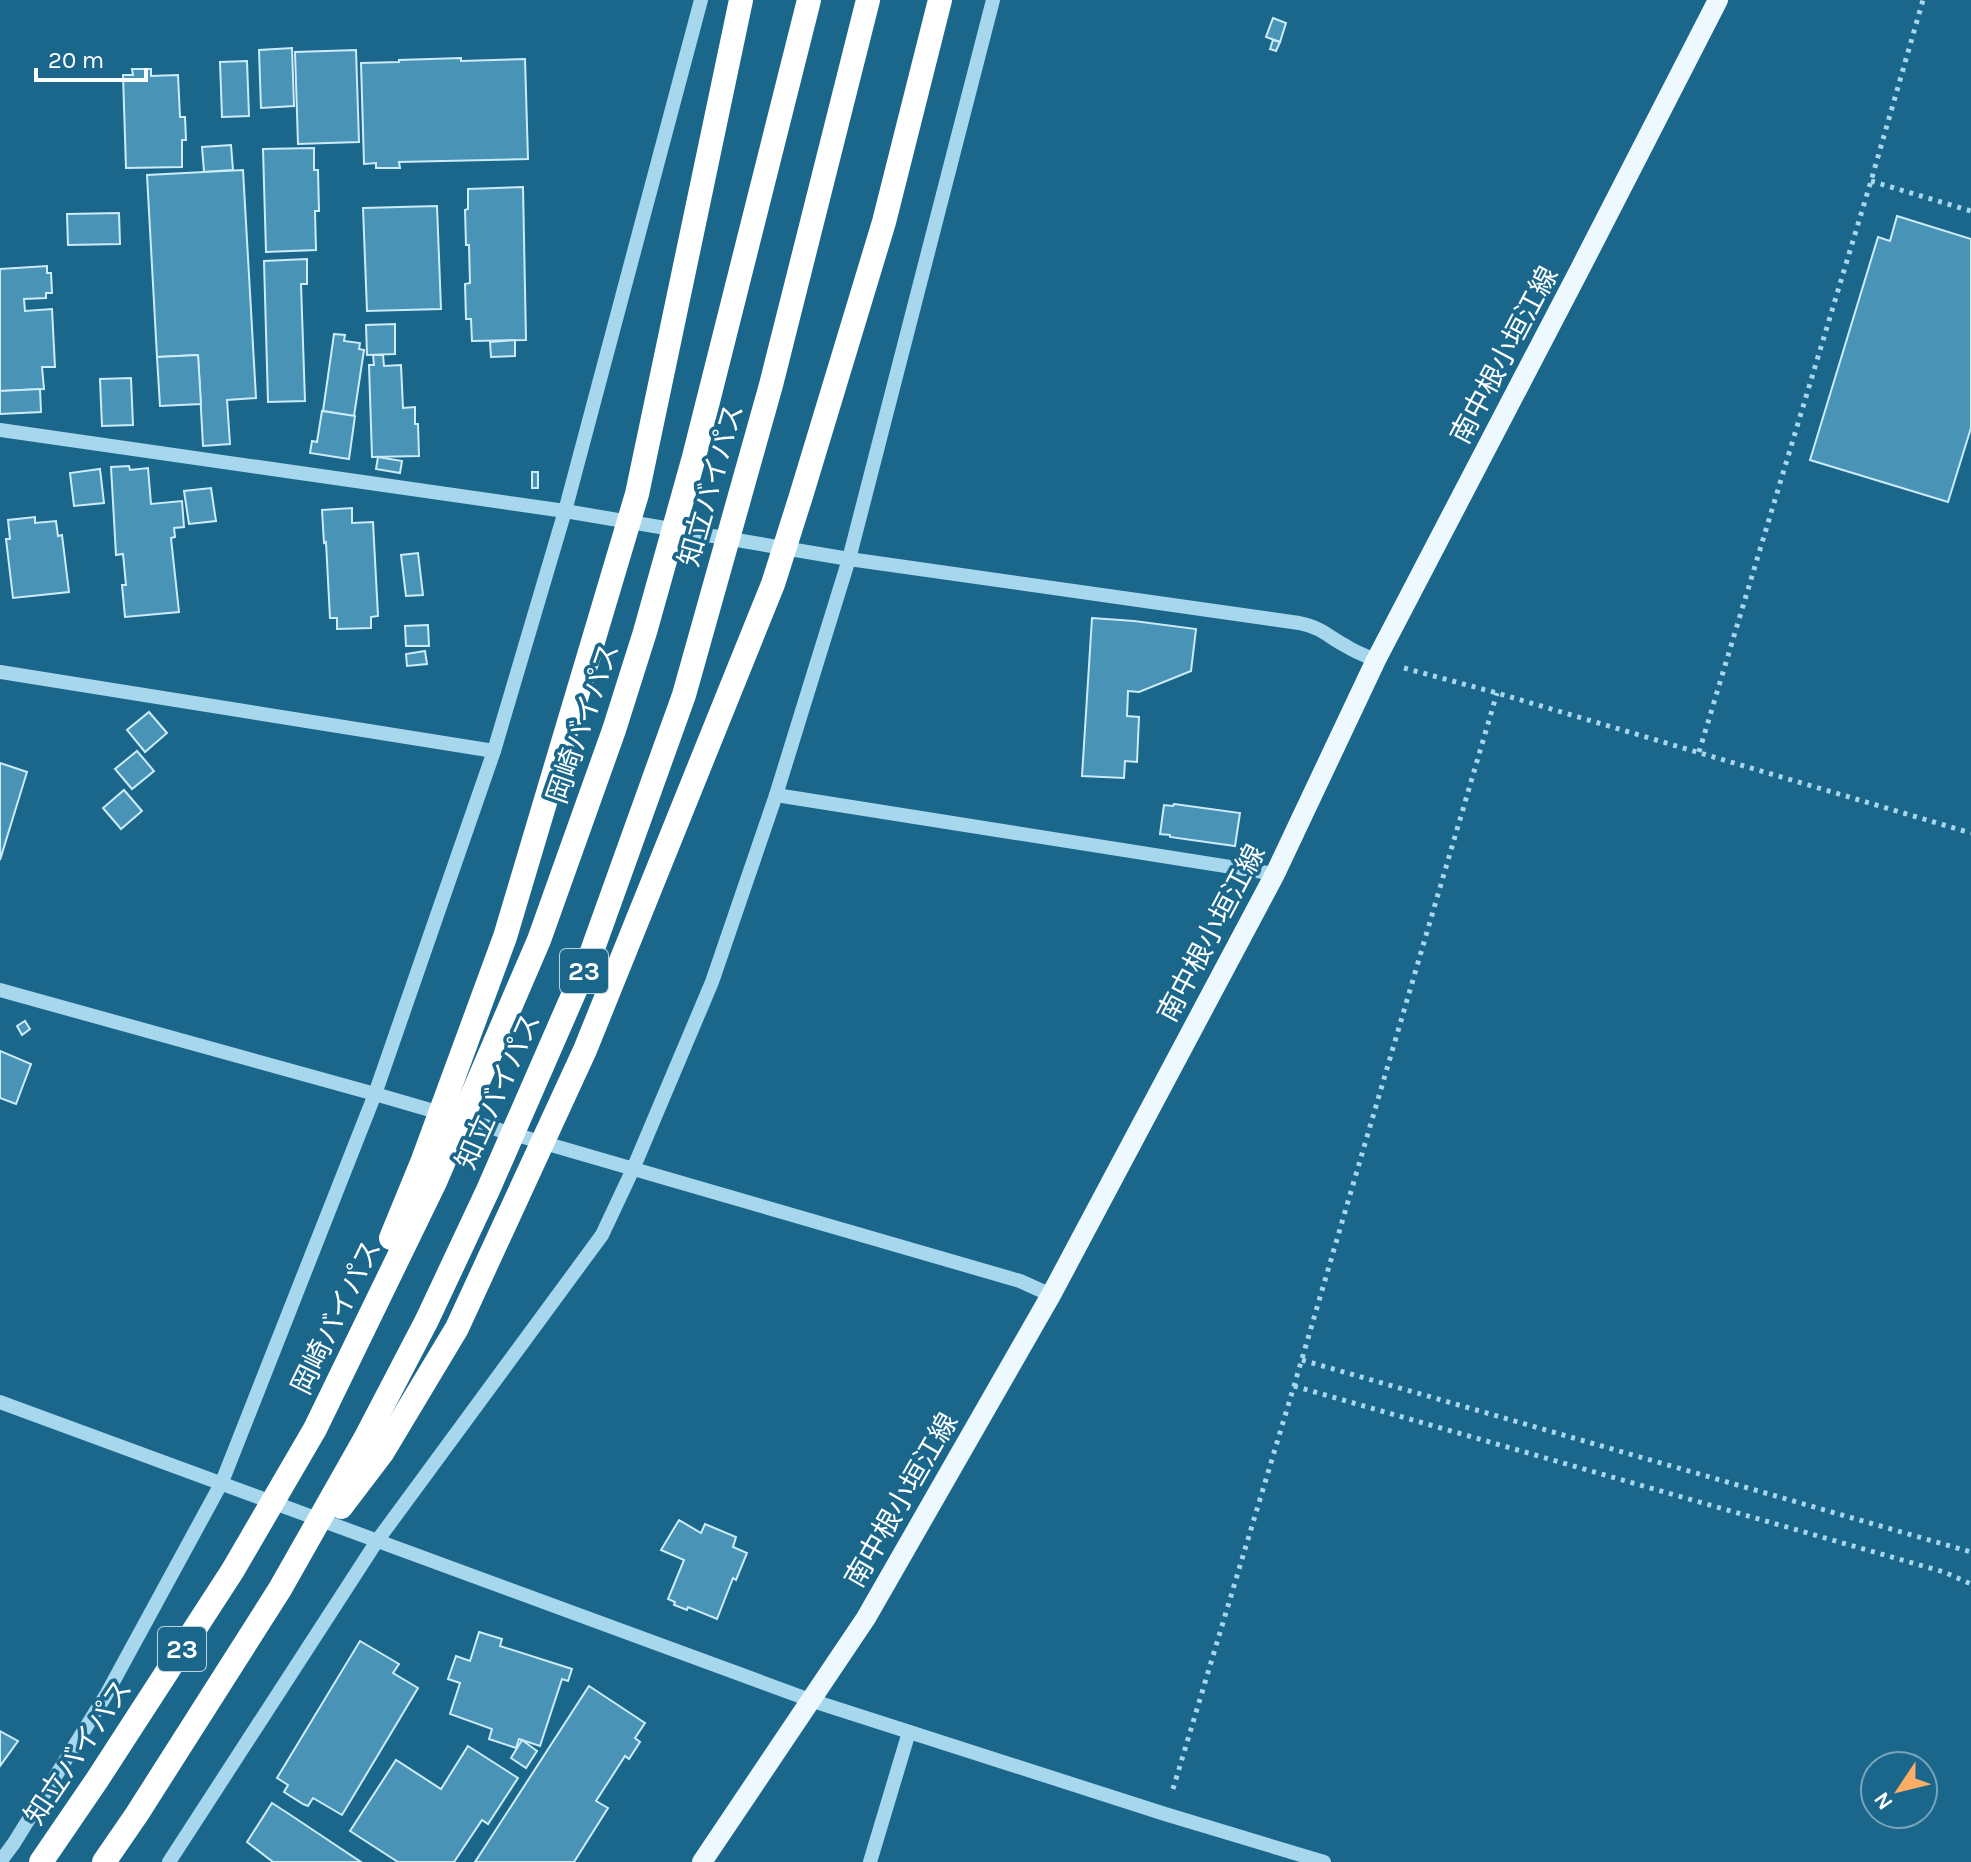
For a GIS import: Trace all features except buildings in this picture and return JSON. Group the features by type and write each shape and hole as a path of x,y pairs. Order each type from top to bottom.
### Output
{"highway":[{"name":"23","path":"315,1429 423,1160 505,937 637,494 741,0"},
{"name":"岡崎バイパス","path":"315,1429 435,1182 539,940 614,730 694,457 809,0"},
{"name":"知立バイパス","path":"104,1862 280,1589 365,1439 427,1320 488,1190 591,954 684,695 771,385 868,0"},
{"name":"23","path":"280,1589 382,1453 457,1328 585,1050 773,584 884,222 940,0"},
{"name":"知立バイパス","path":"41,1862 233,1570 315,1429"}],"main road":[{"name":"南中根小垣江線","path":"702,1862 866,1618 1051,1295 1275,874 1376,660 1718,0"}],"street":[{"path":"0,1862 106,1695 222,1482 375,1094 494,751 565,511 701,0"},
{"path":"169,1862 377,1541 602,1235 633,1169 712,982 776,795 849,559 993,0"},
{"path":"0,430 565,511 849,559 1314,626 1344,646 1376,660"},
{"path":"0,672 494,751"},
{"path":"776,795 1275,874"},
{"path":"0,990 375,1094 1020,1281 1051,1295"},
{"path":"0,1402 810,1700 1324,1862"},
{"path":"870,1862 909,1732"}],"path":[{"path":"1699,752 1923,0"},
{"path":"1871,181 1971,211"},
{"path":"1376,660 1971,833"},
{"path":"1165,1814 1302,1360 1497,693"},
{"path":"1302,1360 1971,1552"},
{"path":"1294,1386 1929,1568 1971,1584"}]}
